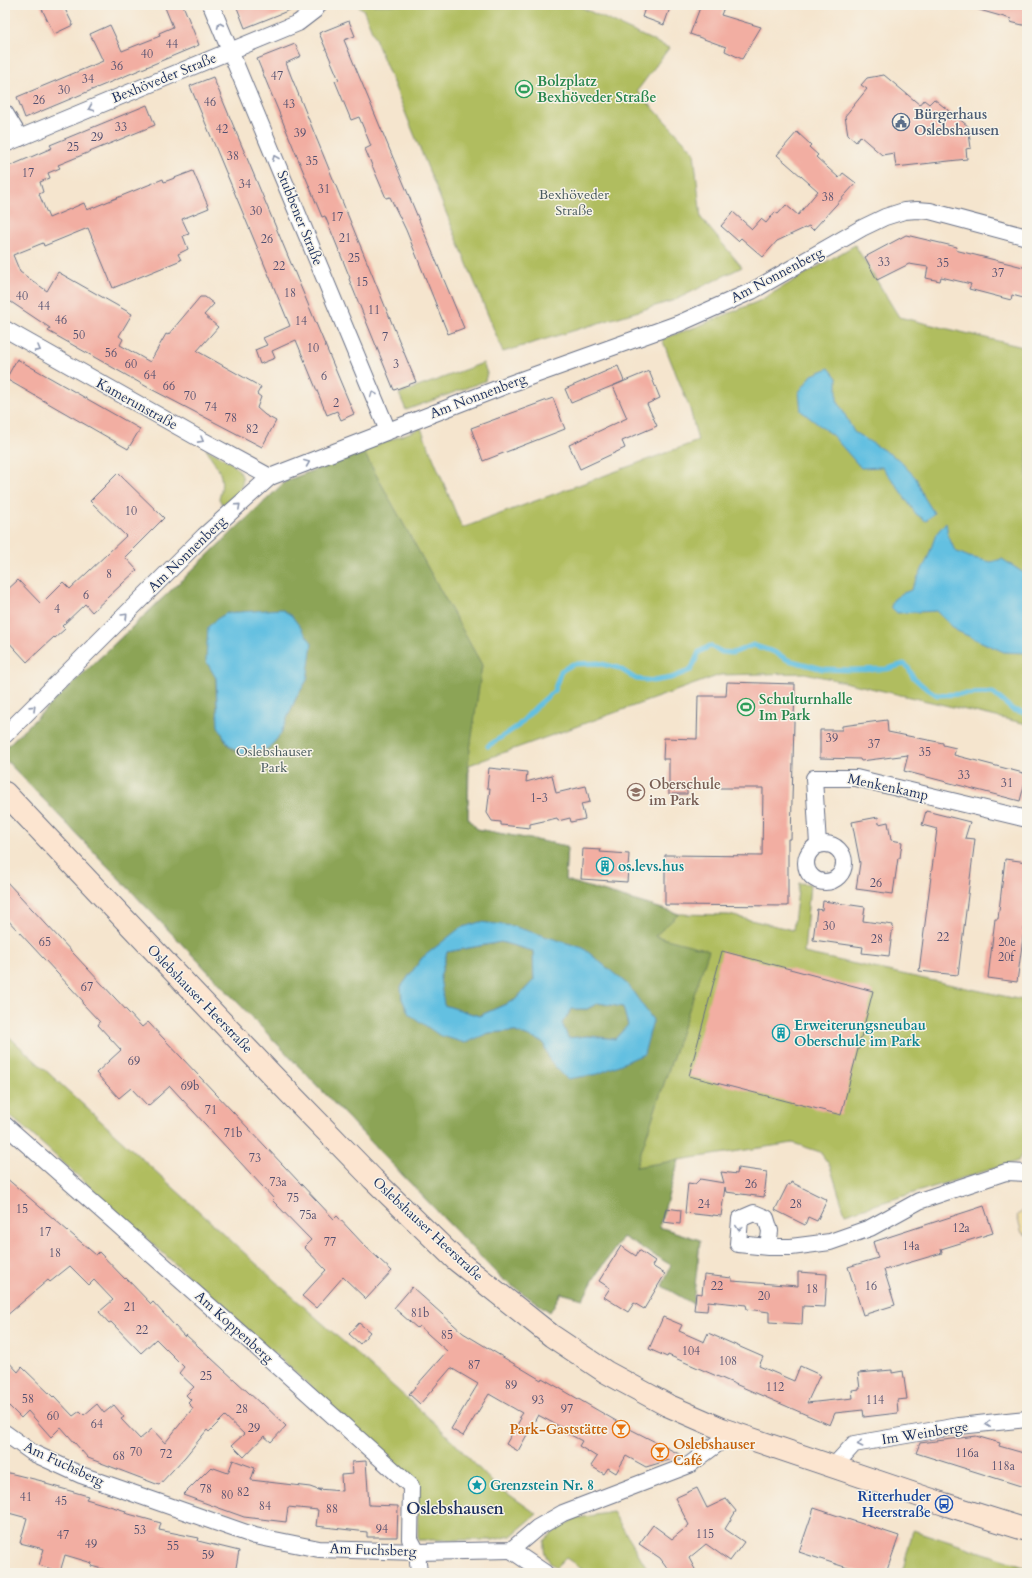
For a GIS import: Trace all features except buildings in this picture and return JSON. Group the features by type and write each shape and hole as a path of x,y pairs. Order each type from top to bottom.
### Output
{"main road":[{"name":"Oslebshauser Heerstraße","path":"5,792 277,1080 373,1178 455,1259 552,1336 606,1372 668,1405 732,1433 1027,1530"}],"street":[{"name":"Stubbener Straße","path":"211,5 388,430"},
{"name":"Bexhöveder Straße","path":"5,144 298,23 315,10 318,5"},
{"path":"5,113 20,138"},
{"name":"Am Nonnenberg","path":"5,735 204,536 270,477 507,384 680,323 752,291 862,228 904,211 930,211 1027,237"},
{"name":"Kamerunstraße","path":"5,329 186,432 270,477"},
{"name":"Menkenkamp","path":"818,845 814,778 856,778 1027,819"},
{"name":"Am Koppenberg","path":"5,1125 411,1486 410,1539 416,1552 419,1573"},
{"path":"768,1247 791,1247 830,1242 870,1228 919,1201 1006,1172 1027,1173"},
{"name":"Im Weinberge","path":"833,1467 854,1444 959,1426 1027,1420"},
{"path":"545,1573 511,1550 537,1528 563,1513 689,1465 732,1433"},
{"name":"Am Fuchsberg","path":"5,1434 33,1453 81,1475 255,1536 319,1548 416,1552 511,1550"}],"green space":[{"name":"Bexhöveder Straße","path":"356,5 576,5 669,48 637,91 694,152 701,218 742,267 675,300 503,352 363,9"},
{"name":"Oslebshauser Park","path":"855,245 899,317 1027,348 1027,724 805,673 720,675 469,765 468,818 477,829 567,846 565,880 679,914 729,915 793,930 799,883 810,884 804,953 1027,1001 1027,1133 1025,1138 1025,1148 1018,1161 845,1214 830,1166 820,1152 793,1143 679,1160 659,1227 700,1240 698,1263 671,1265 623,1237 596,1275 583,1299 561,1293 550,1312 501,1278 5,759 5,748 286,481 421,428 462,528 698,441 690,409 662,339 696,327 759,301"},
{"path":"483,363 487,373 485,381 406,410 399,394"},
{"path":"206,449 225,459 237,468 243,480 240,490 223,505 219,499 222,484 220,472"},
{"path":"363,451 482,665 468,765 468,818 477,829 567,846 565,880 679,914 655,936 709,950 636,1167 679,1160 659,1227 700,1240 693,1304 662,1286 671,1265 623,1237 596,1275 583,1299 561,1293 550,1312 501,1278 5,759 5,748 286,481","holes":["216,678 307,680 296,698 280,735 255,756 245,756 232,749 225,741 221,731 217,709","512,926 653,1020 568,1079 550,1061 543,1042 513,1031 489,1033 402,999 401,987 422,958"]},
{"path":"501,942 533,951 534,980 515,1000 479,1016 443,1005 440,977 447,952"},
{"path":"598,1003 623,1007 628,1025 615,1039 588,1036 568,1038 562,1023 572,1009 587,1009"},
{"path":"5,1033 275,1281 438,1426 494,1484 537,1514 511,1536 493,1540 418,1540 417,1483 27,1130 5,1112"},
{"path":"613,1512 650,1573 589,1573 566,1558 556,1568 550,1562 544,1550 544,1541 559,1527 578,1518"},
{"path":"913,1530 1027,1567 1027,1573 902,1573"}],"sand":[{"path":"1027,1207 1027,1235 1022,1233 1017,1216"}],"water":[{"path":"829,368 837,378 837,400 854,432 898,459 916,478 924,497 934,513 926,521 916,514 882,467 861,468 833,436 801,411 799,392 812,375"},
{"path":"946,522 948,535 955,551 969,557 991,562 1002,559 1027,575 1027,585 1024,589 1027,605 1027,653 1004,652 957,631 936,611 897,613 891,607 893,600 901,594 911,590 927,560 936,534"},
{"path":"281,609 291,615 312,643 307,680 296,698 280,735 270,747 255,756 240,754 228,744 218,726 216,678 206,661 208,627 227,613"},
{"path":"480,922 512,926 583,948 628,985 653,1020 644,1054 598,1074 567,1079 550,1061 543,1042 513,1031 489,1033 465,1043 439,1035 409,1014 402,999 401,987 422,958 460,928","holes":["501,942 533,951 534,980 515,1000 479,1016 444,1005 440,977 447,952","598,1003 623,1007 628,1025 615,1039 588,1036 568,1038 562,1023 572,1009 587,1009"]}],"waterway":[{"path":"488,746 518,726 554,691 561,671 573,664 598,663 619,668 636,679 653,681 671,678 691,670 699,652 710,646 722,652 733,653 753,645 774,652 788,660 823,669 887,669 904,664 908,667 913,677 937,695 993,693 1013,710 1027,713"}],"place":[{"name":"Bolzplatz Bexhöveder Straße","path":"524,89"},
{"name":"Bürgerhaus Oslebshausen","path":"901,122"},
{"name":"Schulturnhalle Im Park","path":"746,707"},
{"name":"Oberschule im Park","path":"636,792"},
{"name":"os.levs.hus","path":"605,866"},
{"name":"Erweiterungsneubau Oberschule im Park","path":"781,1033"},
{"name":"Park-Gaststätte","path":"621,1429"},
{"name":"Oslebshauser Café","path":"660,1452"},
{"name":"Grenzstein Nr. 8","path":"477,1485"},
{"name":"Ritterhuder Heerstraße","path":"944,1504"}],"district":[{"name":"Oslebshausen","path":"455,1509"}]}
